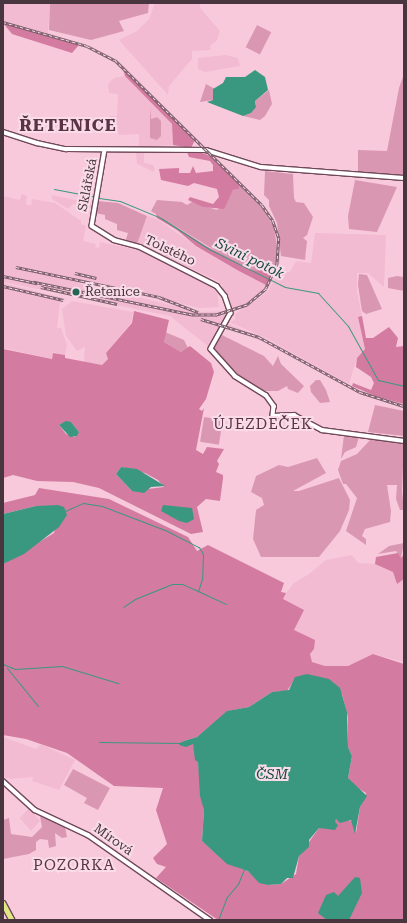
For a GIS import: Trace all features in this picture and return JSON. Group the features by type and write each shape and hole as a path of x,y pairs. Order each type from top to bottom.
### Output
{"main road":[{"path":"3,903 12,920"}],"street":[{"path":"3,132 52,147 105,150 206,150 260,166 404,178"},
{"name":"Sklářská","path":"91,224 105,150"},
{"name":"Tolstého","path":"91,224 114,240 140,247 215,284 225,296 231,313 211,349 236,376 263,393 274,406 273,416 294,415 322,430 404,441"},
{"name":"Mírová","path":"3,781 37,811 88,835 210,920"}],"shaded area":[{"path":"3,3 50,3 48,33 95,48 122,64 266,208 280,238 280,261 270,286 246,308 268,291 279,272 290,272 296,261 311,263 315,233 386,235 384,287 368,273 357,273 357,292 362,316 358,318 365,349 357,358 349,384 268,339 229,322 235,320 235,314 244,308 226,314 224,322 272,342 361,391 404,404 404,408 359,394 271,345 221,326 209,347 170,316 3,282 3,196 20,200 22,194 27,196 26,204 31,206 32,199 55,203 81,221 81,224 86,226 83,241 96,244 95,247 99,248 100,242 147,252 206,281 217,290 219,307 200,308 88,283 77,283 201,312 226,311 235,309 240,307 233,309 222,290 223,285 218,285 220,282 137,243 147,216 157,219 196,246 266,285 276,265 278,246 274,227 264,210 120,66 94,50 3,23"},
{"path":"50,3 149,3 148,13 119,21 124,31 91,40 49,30"},
{"path":"155,3 199,3 201,9 220,31 217,40 210,46 211,50 192,51 192,59 169,86 168,95 119,40 137,31 149,19"},
{"path":"3,23 78,46 72,53 12,34"},
{"path":"257,25 271,32 260,55 246,47"},
{"path":"225,55 238,58 240,66 205,72 198,69 198,58"},
{"path":"123,69 195,140 191,148 173,145 172,124 125,76"},
{"path":"404,74 404,175 358,172 358,150 387,151 399,88"},
{"path":"125,76 172,124 173,145 139,147 139,134 119,135 117,127 110,127 110,116 117,116 118,94 109,93 108,84 114,78"},
{"path":"206,84 215,89 213,100 200,102"},
{"path":"269,90 272,104 265,116 260,120 243,116 251,113 256,105 255,101"},
{"path":"150,107 151,119 157,117 161,121 161,136 157,140 150,138"},
{"path":"136,152 144,153 144,163 153,165 155,169 154,172 137,164"},
{"path":"187,152 200,152 210,156 240,185 239,189 233,190 224,209 203,207 188,200 190,197 213,204 219,197 217,189 194,183 188,186 161,180 159,169 179,168 179,173 190,173 193,166 196,173 213,171 213,165 210,161 189,157"},
{"path":"265,171 293,174 294,198 296,202 304,203 313,217 307,235 303,238 307,241 305,260 281,256 277,223 269,206 269,200 264,195"},
{"path":"355,180 397,187 377,232 349,229 348,216"},
{"path":"240,185 264,210 274,227 278,253 276,265 269,271 251,270 229,259 151,211 157,200 182,202 187,205 192,202 217,210 225,203 233,190 239,189"},
{"path":"52,195 93,204 92,208 73,204 68,209 52,199"},
{"path":"98,201 118,203 147,216 137,244 125,242 128,233 117,230 117,224 105,219 105,215 95,213"},
{"path":"156,214 206,246 251,270 269,271 276,265 271,277 266,285 239,271 196,246 177,230 157,218"},
{"path":"359,274 367,275 382,309 366,314 362,311 358,285"},
{"path":"397,276 404,277 404,291 388,288 388,278"},
{"path":"3,283 67,299 60,302 57,328 61,328 67,345 65,355 53,352 52,358 49,358 3,348"},
{"path":"72,301 133,312 131,323 106,353 108,359 102,365 84,362 85,347 77,351 66,336 62,309"},
{"path":"134,311 169,320 164,342 181,352 190,346 211,363 214,372 206,399 199,409 202,411 204,408 196,450 203,454 207,447 224,449 217,461 219,464 216,472 223,475 223,478 220,501 206,499 197,507 203,532 191,534 99,488 73,482 37,481 13,475 3,478 3,349 52,359 53,353 65,355 65,358 102,365 108,359 106,353 132,323","holes":["71,422 79,432 75,437 66,434 59,425","121,467 145,473 158,480 164,487 132,491 116,474"]},
{"path":"362,316 366,338 373,338 389,327 398,338 396,347 404,346 404,404 375,396 352,386 353,383 371,390 374,383 371,377 356,367 357,358 365,349 358,317"},
{"path":"165,332 184,340 188,348 181,352 164,342"},
{"path":"220,334 264,356 273,366 278,356 281,364 304,386 298,393 288,389 287,386 278,391 263,391 247,382 236,375 214,349"},
{"path":"316,380 320,380 326,390 330,402 320,403 311,392 310,386"},
{"path":"375,405 404,411 404,436 368,432"},
{"path":"204,417 223,420 219,445 200,442"},
{"path":"344,435 359,437 356,447 345,452 341,459"},
{"path":"371,439 404,444 402,491 404,510 400,510 396,499 397,485 387,485 391,511 390,522 365,529 362,536 366,539 366,545 346,531 357,498 346,484 343,484 338,470 341,461 357,454"},
{"path":"317,458 326,473 293,491 299,491 339,478 350,500 349,510 340,531 319,557 261,557 253,539 256,510 264,505 262,498 251,492 256,476 279,465 288,467"},
{"path":"39,488 109,499 188,537 197,551 208,545 284,583 281,592 286,593 283,599 304,610 294,630 315,640 314,649 310,654 312,662 325,666 348,666 373,654 404,664 404,920 218,920 156,878 166,867 157,864 153,858 167,844 156,810 163,788 114,786 67,753 26,739 3,735 3,564 54,533 61,506 36,506 3,514 3,503 35,495","holes":["313,676 323,679 342,694 348,717 348,747 352,756 348,778 353,785 366,793 360,807 356,833 353,821 337,819 319,828 299,856 296,874 281,884 268,885 258,880 248,871 227,863 202,841 204,810 198,762 193,744 181,742 197,737 228,711 249,707 272,692 287,691 295,679"]},
{"path":"404,543 401,558 396,551 378,554 389,546"},
{"path":"398,553 401,558 404,554 404,579 397,584 393,572 375,564 376,557"},
{"path":"352,555 358,563 375,564 393,572 397,584 404,579 404,662 373,654 348,666 325,666 312,662 310,654 314,649 294,630 283,599 286,593 294,583 309,574 326,560"},
{"path":"3,737 36,749 41,744 75,760 59,790 32,781 33,777 11,779 3,777"},
{"path":"73,769 110,788 98,810 84,803 87,798 64,785"},
{"path":"29,808 40,821 31,831 20,818"},
{"path":"40,816 65,827 67,837 62,838 55,833 56,846 49,848 48,840 40,839 36,842 36,850 29,854 3,859 3,820 9,818 11,834 32,837 42,827"}],"water":[{"path":"255,70 265,77 268,90 255,101 256,107 251,113 243,116 207,102 213,100 213,89 223,83 226,77 245,77"},
{"path":"66,421 71,422 79,432 77,436 70,437 59,425"},
{"path":"121,467 137,469 165,486 151,487 144,493 132,491 116,474"},
{"path":"58,505 64,507 67,515 59,527 24,554 3,564 3,514 36,506"},
{"path":"163,505 192,508 194,519 187,523 179,521 161,511"},
{"name":"ČSM","path":"307,674 329,679 340,688 347,712 348,747 352,756 348,778 367,796 360,807 355,834 351,820 340,823 336,819 335,822 338,825 335,830 319,828 309,840 309,847 299,856 293,878 287,878 281,884 268,885 259,883 248,871 227,864 202,841 204,810 200,796 198,762 195,760 193,744 186,747 179,745 181,742 197,737 227,711 249,707 272,692 289,690 295,677"},
{"path":"355,877 360,878 362,893 349,920 327,920 318,913 326,895 334,892 338,896"}],"waterway":[{"name":"Sviní potok","path":"54,189 96,197"},
{"name":"Sviní potok","path":"99,198 120,201 161,218 209,249 285,287 318,293 348,326 378,380 404,386"},
{"path":"65,511 83,503 102,506 167,531 199,547 203,554 202,579 198,591 182,584 172,584 135,599 123,607"},
{"path":"198,591 226,604"},
{"path":"3,664 15,669 62,666 118,683"},
{"path":"7,668 38,706"},
{"path":"99,742 180,743"},
{"path":"218,920 227,897 238,884 244,869"}],"railway":[{"path":"3,22 87,46 115,60 262,205 273,221 279,238 277,265 266,289 247,305 216,315 192,315 33,282"},
{"path":"16,267 159,297 198,312"},
{"path":"75,273 96,278"},
{"path":"3,276 37,283"},
{"path":"3,286 63,300"},
{"path":"41,287 117,304"},
{"path":"201,319 259,337 360,392 404,406"}],"place":[{"name":"Řetenice","path":"76,292"}],"district":[{"name":"ŘETENICE","path":"68,126"},
{"name":"ÚJEZDEČEK","path":"263,425"},
{"name":"POZORKA","path":"74,866"}]}
